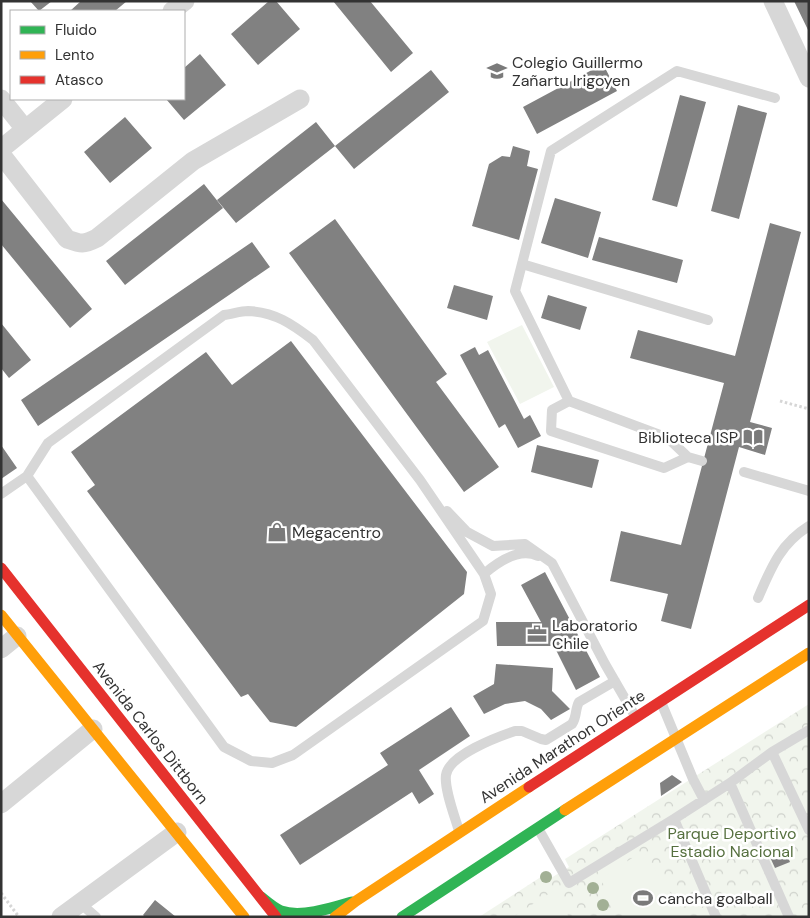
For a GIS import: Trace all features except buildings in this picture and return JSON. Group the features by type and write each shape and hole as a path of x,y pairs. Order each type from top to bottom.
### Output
{"main road":[{"name":"Avenida Carlos Dittborn","path":"1,568 276,917"},
{"name":"Avenida Marathon Oriente","path":"335,917 356,901 462,836 636,718 809,605"},
{"path":"1,615 241,914"},
{"path":"402,917 478,861 538,828 809,653"},
{"path":"258,894 282,911 306,915 356,901"}],"street":[{"path":"173,10 185,1"},
{"path":"773,1 809,78"},
{"path":"1,98 25,129"},
{"path":"1,154 67,239 79,244 87,243 97,238 193,160 300,99"},
{"path":"1,149 63,100"},
{"path":"1,649 17,636"},
{"path":"1,804 93,728"},
{"path":"61,917 177,832"}],"lane":[{"path":"702,461 688,457 668,438 569,400 515,291 551,151 677,71 775,98"},
{"path":"522,264 708,320"},
{"path":"1,494 27,476 48,443 224,315 247,311 274,315 292,324 313,340 420,480 484,574 491,594 483,621 293,755 272,763 251,761 224,747 27,476"},
{"path":"569,400 552,410 551,432 664,468 688,457"},
{"path":"744,472 809,492"},
{"path":"420,480 467,532 493,546 525,544 552,563 600,656 636,718"},
{"path":"758,598 774,562 787,543 809,526"},
{"path":"484,574 499,561 520,554 534,554 552,563"},
{"path":"462,836 448,792 446,776 448,768 454,761 469,751 515,731 522,730 546,740 551,738 575,721 579,702 615,681"},
{"path":"661,702 692,779 704,800"},
{"path":"538,828 569,883 704,800 772,752 809,730"},
{"path":"772,752 809,830"},
{"path":"730,783 789,917"},
{"path":"674,819 716,917"},
{"path":"80,903 96,917"}],"path":[{"path":"780,402 809,409"},
{"path":"1,893 19,917"}],"green space":[{"path":"522,325 554,387 520,404 487,342"},
{"name":"Parque Deportivo Estadio Nacional","path":"809,704 809,917 479,917 547,873 551,878 569,867 565,859"},
{"name":"cancha goalball","path":"643,851 686,917 625,917 600,879"},
{"path":"553,891 569,917 513,917"}],"traffic: fast":[{"path":"402,917 565,810"},
{"path":"261,897 273,907 289,913 307,913 352,902"}],"traffic: slow":[{"path":"1,615 244,917"},
{"path":"565,810 809,653"},
{"path":"335,917 356,901 529,787"}],"traffic: jam":[{"path":"1,568 276,917"},
{"path":"529,787 809,605"}],"place":[{"name":"Colegio Guillermo Zañartu Irigoyen","path":"497,71"},
{"name":"Biblioteca ISP","path":"753,437"},
{"name":"Megacentro","path":"277,532"},
{"name":"Laboratorio Chile","path":"537,634"},
{"name":"cancha goalball","path":"643,898"}]}
